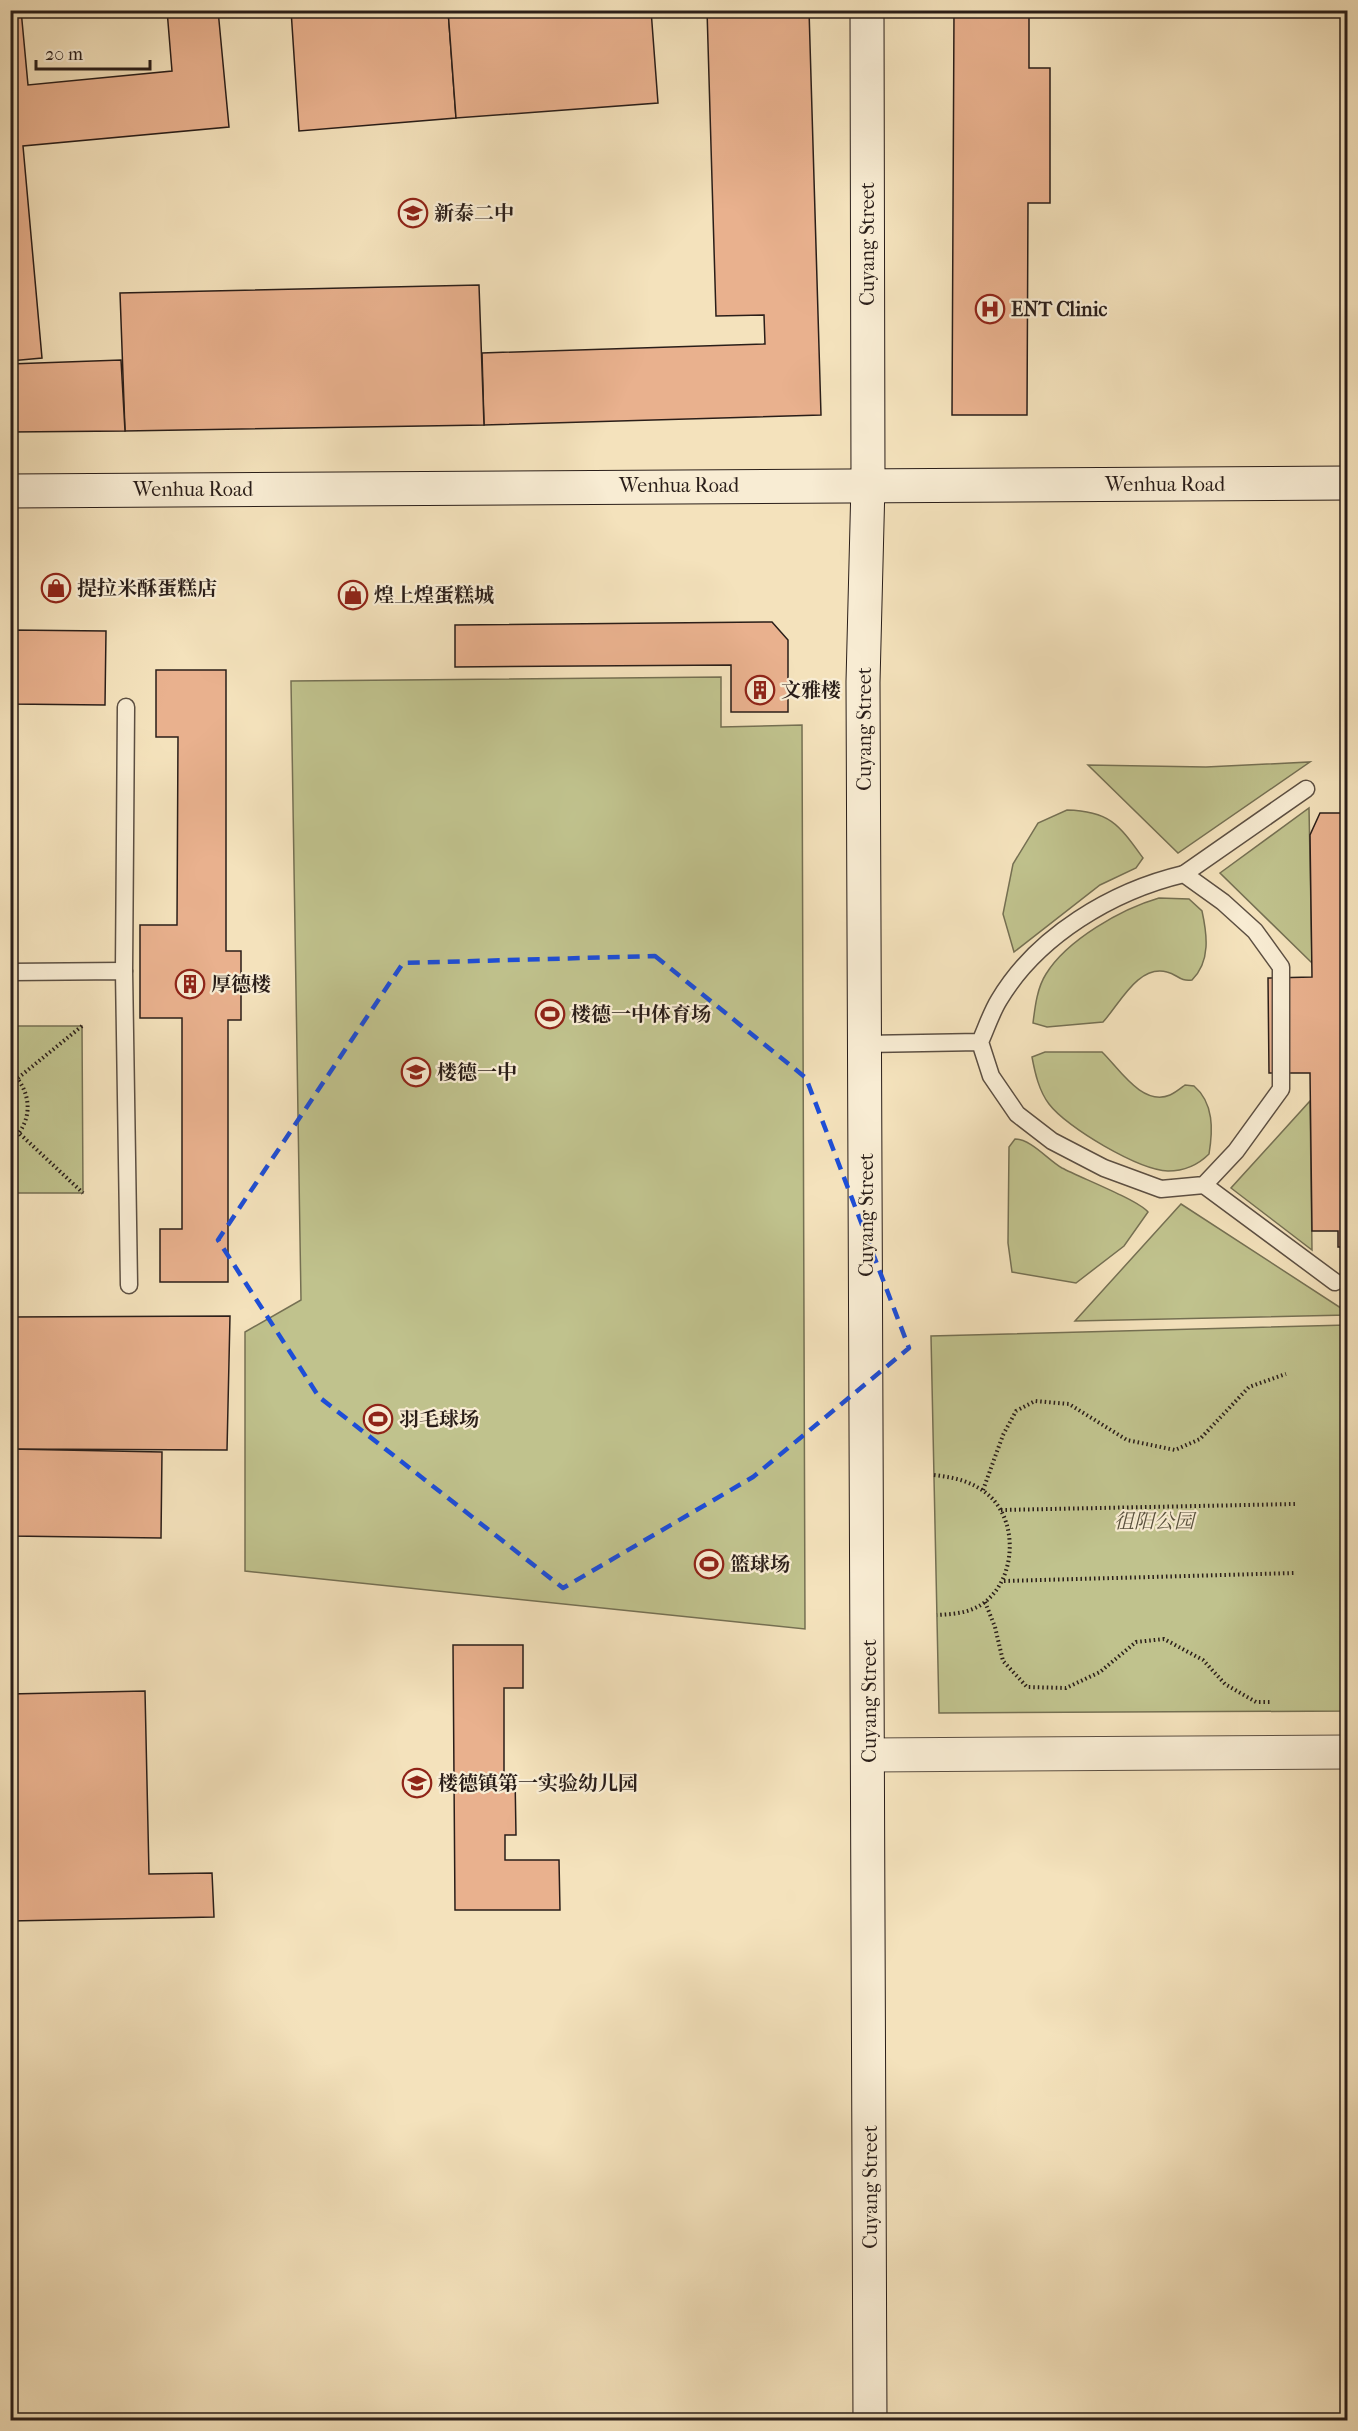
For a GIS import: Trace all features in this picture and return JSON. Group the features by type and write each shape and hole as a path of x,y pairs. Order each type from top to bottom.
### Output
{"street":[{"name":"Cuyang Street","path":"867,10 868,484 863,682 870,2421"},
{"name":"Wenhua Road","path":"10,490 1347,483"},
{"path":"869,1755 1347,1752"}],"lane":[{"path":"126,707 124,971 129,1285"},
{"path":"1184,874 1223,902 1255,931 1281,967 1281,1089 1236,1151 1204,1185 1161,1189 1104,1168 1052,1141 1017,1114 991,1076 980,1042 998,1001 1029,959 1088,913 1153,881 1184,874 1306,789"},
{"path":"10,972 124,971"},
{"path":"865,1044 980,1042"},
{"path":"1204,1185 1335,1282"}],"path":[{"path":"18,1078 82,1026"},
{"path":"10,1070 26,1091 28,1106 26,1121 20,1134 10,1142"},
{"path":"20,1134 83,1193"},
{"path":"983,1490 992,1458 1016,1411 1035,1401 1069,1404 1127,1440 1175,1450 1200,1439 1249,1387 1286,1374"},
{"path":"934,1475 958,1478 983,1490 1001,1510 1011,1546 1004,1581 985,1602 966,1612 937,1615"},
{"path":"1001,1510 1295,1504"},
{"path":"1004,1581 1296,1573"},
{"path":"985,1602 995,1627 1003,1661 1026,1687 1066,1688 1100,1672 1136,1642 1164,1639 1203,1660 1225,1684 1256,1702 1272,1702"}],"highlighted area":[{"path":"655,956 806,1078 909,1348 753,1477 563,1588 319,1397 218,1240 403,963"}],"green space":[{"name":"楼德一中体育场","path":"721,677 721,727 802,725 805,1629 245,1571 245,1332 301,1300 291,681"},
{"path":"1310,762 1178,853 1088,765 1206,767"},
{"path":"1309,808 1312,963 1220,873"},
{"path":"1067,810 1094,813 1112,822 1143,858 1136,868 1100,885 1014,952 1003,914 1013,864 1038,823"},
{"path":"1159,898 1189,899 1202,911 1206,938 1205,956 1198,973 1192,980 1184,980 1167,972 1157,971 1138,980 1103,1022 1047,1027 1033,1023 1040,985 1055,961 1067,949 1112,918"},
{"path":"11,1026 82,1026 83,1193 11,1193"},
{"path":"1045,1052 1102,1052 1132,1084 1140,1091 1150,1095 1160,1097 1172,1094 1185,1085 1194,1086 1201,1093 1209,1109 1211,1136 1209,1154 1191,1167 1168,1171 1155,1169 1104,1146 1071,1124 1049,1104 1036,1075 1032,1057"},
{"path":"1310,1101 1312,1250 1231,1188"},
{"path":"1015,1139 1027,1142 1062,1168 1121,1195 1148,1212 1124,1246 1076,1283 1012,1272 1008,1243 1009,1147"},
{"path":"1181,1204 1347,1312 1347,1315 1075,1321"},
{"name":"徂阳公园","path":"1347,1325 1347,1711 939,1713 931,1336"}],"building":[{"path":"10,10 21,10 28,85 172,71 167,10 218,10 229,127 23,146 42,358 10,361"},
{"path":"291,10 448,10 456,118 299,131"},
{"path":"448,10 651,10 658,103 456,118"},
{"path":"707,10 809,10 821,415 484,425 482,353 765,344 764,315 716,316"},
{"name":"ENT Clinic","path":"954,10 1029,10 1029,68 1050,68 1050,203 1028,203 1027,415 952,415"},
{"path":"479,285 484,425 125,431 120,293"},
{"path":"121,360 125,431 10,432 10,364"},
{"name":"文雅楼","path":"772,622 788,640 788,712 731,712 731,665 455,667 455,625"},
{"path":"10,630 106,631 105,705 10,704"},
{"name":"厚德楼","path":"156,670 226,670 226,951 241,951 241,1020 228,1020 228,1282 160,1282 160,1229 182,1229 182,1018 140,1018 140,925 177,925 178,737 156,737"},
{"path":"1320,813 1348,813 1348,1247 1338,1247 1338,1231 1312,1231 1310,1073 1269,1073 1268,978 1312,977 1310,835"},
{"path":"230,1316 227,1450 10,1449 10,1317"},
{"path":"10,1449 162,1452 161,1538 10,1536"},
{"path":"453,1645 523,1645 523,1688 504,1688 504,1774 515,1774 516,1835 505,1835 505,1860 559,1860 560,1910 455,1910"},
{"path":"145,1691 149,1874 212,1873 214,1917 10,1921 10,1694"}],"place":[{"name":"新泰二中","path":"413,213"},
{"name":"ENT Clinic","path":"990,309"},
{"name":"提拉米酥蛋糕店","path":"56,588"},
{"name":"煌上煌蛋糕城","path":"353,595"},
{"name":"文雅楼","path":"760,690"},
{"name":"厚德楼","path":"190,984"},
{"name":"楼德一中体育场","path":"550,1014"},
{"name":"楼德一中","path":"416,1072"},
{"name":"羽毛球场","path":"378,1419"},
{"name":"篮球场","path":"709,1564"},
{"name":"楼德镇第一实验幼儿园","path":"417,1783"}]}
